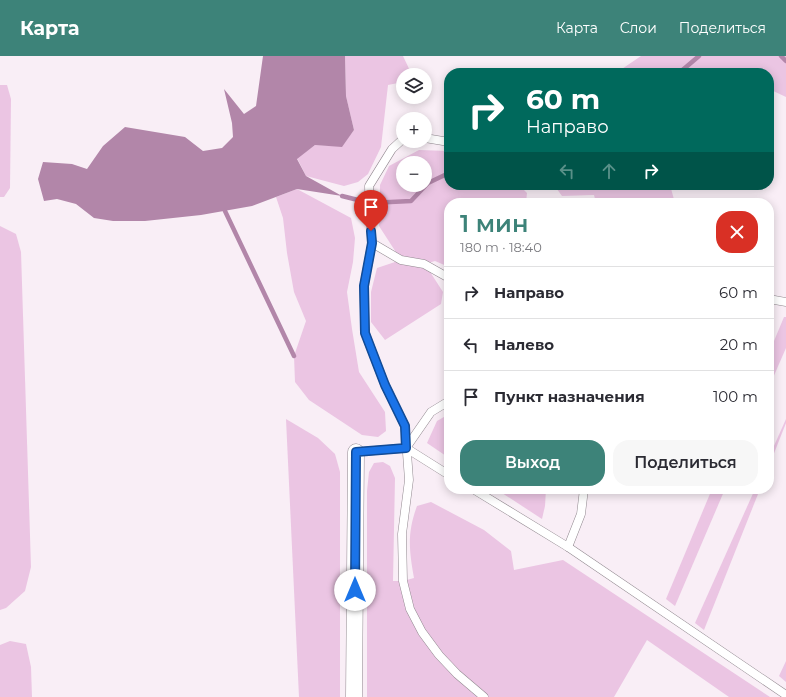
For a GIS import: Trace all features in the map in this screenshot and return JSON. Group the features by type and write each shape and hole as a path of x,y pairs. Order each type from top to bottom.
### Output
{"street":[{"path":"354,697 356,452"}],"lane":[{"path":"432,139 444,141"},
{"path":"396,145 392,149 370,186 372,243 364,286 365,333 385,385 405,426 409,480 402,534 403,581 410,609 422,632 439,655 457,674 484,697"},
{"path":"372,243 401,260 424,264 444,275"},
{"path":"774,300 786,302"},
{"path":"406,448 431,412 444,404"},
{"path":"356,452 406,448 444,471"},
{"path":"481,494 568,547 786,695"},
{"path":"568,547 581,514 583,494"}],"shaded area":[{"path":"263,56 345,56 346,96 354,130 342,147 315,145 297,159 306,176 342,196 297,189 252,206 201,215 145,221 113,221 94,218 76,204 57,199 44,201 38,179 43,162 72,164 87,169 103,146 125,127 185,137 203,151 222,148 233,137 232,123 224,89 244,114 256,106"},
{"path":"345,56 403,56 409,68 396,68 396,83 388,85 381,147 368,174 358,182 344,186 306,176 297,158 315,145 342,146 354,130 346,96"},
{"path":"641,56 786,56 786,97 774,91 774,68 623,68"},
{"path":"0,85 7,85 11,99 10,188 4,197 0,197"},
{"path":"419,150 444,151 444,190 524,190 527,193 526,198 444,198 444,265 435,261 425,264 443,292 441,304 385,340 371,322 371,292 377,268 401,260 379,226 380,185 389,166 396,162 396,192 432,192 432,156 408,156"},
{"path":"297,189 351,218 355,238 353,262 347,292 359,372 385,412 386,431 378,437 362,435 309,400 295,382 294,356 306,321 294,292 283,218 276,197"},
{"path":"558,190 671,190 674,198 595,198 594,195 562,196"},
{"path":"0,226 16,234 21,252 31,567 25,591 6,608 0,610"},
{"path":"784,317 786,317 786,348 774,376 774,341"},
{"path":"444,417 444,455 427,443 437,421"},
{"path":"286,419 318,438 335,454 340,472 340,697 299,697"},
{"path":"786,419 786,423 774,453 774,446"},
{"path":"383,462 390,466 395,478 393,581 403,581 414,578 410,550 410,533 417,506 431,502 484,530 511,551 514,570 563,560 770,697 729,697 647,640 614,697 367,697 367,491 369,472 374,463"},
{"path":"504,494 546,494 542,519"},
{"path":"710,494 723,494 675,606 666,599"},
{"path":"753,494 758,494 704,630 695,623"},
{"path":"10,641 26,644 31,667 32,697 0,697 0,645"},
{"path":"786,661 786,682 779,676"}],"waterway":[{"path":"685,68 699,56"},
{"path":"781,56 786,61"},
{"path":"342,196 370,203 411,201 428,183 444,175"},
{"path":"225,211 294,356"}],"route":[{"path":"355,590 356,452 406,448 405,426 385,385 365,333 364,286 372,243 371,231"}]}
